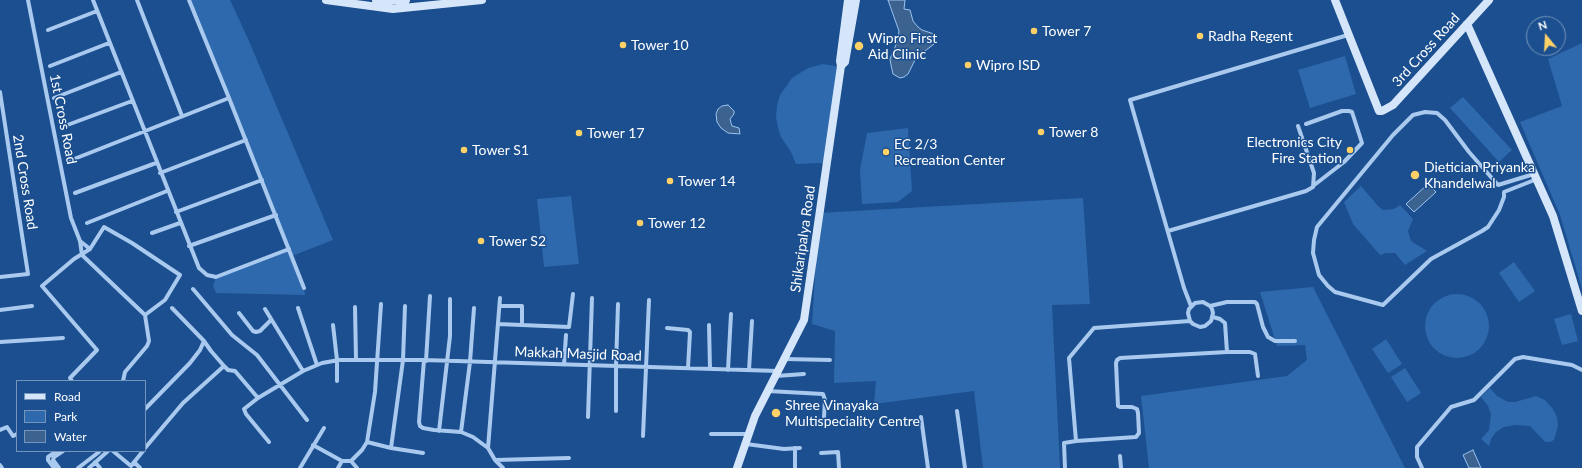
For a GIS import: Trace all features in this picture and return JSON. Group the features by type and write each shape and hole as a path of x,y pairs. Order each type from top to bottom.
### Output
{"street":[{"name":"1st Cross Road","path":"28,0 71,218 80,241 82,255"},
{"path":"93,0 167,191 199,268 207,275 216,278 289,249"},
{"path":"137,0 182,116"},
{"path":"189,0 304,288"},
{"path":"326,0 393,9 482,0"},
{"path":"376,0 406,0"},
{"name":"Shikaripalya Road","path":"737,468 755,416 804,320 841,66 840,61 848,0"},
{"path":"841,66 845,62 856,0"},
{"path":"1192,306 1184,288 1130,100 1348,35 1335,0"},
{"name":"3rd Cross Road","path":"1348,35 1379,110 1388,109 1489,0"},
{"path":"48,30 97,12"},
{"path":"1467,24 1553,216 1582,311"},
{"path":"50,66 109,43"},
{"path":"54,98 121,72"},
{"name":"2nd Cross Road","path":"0,92 28,274 0,277"},
{"path":"69,161 144,130 229,98"},
{"path":"62,127 132,101"},
{"path":"1168,231 1302,192 1313,187 1344,162 1362,143 1352,112 1342,111 1306,124"},
{"path":"1425,112 1437,113 1445,120 1469,152 1498,185 1536,177 1504,192 1500,210 1488,227 1482,232 1431,259 1383,305 1335,292 1324,283 1319,276 1313,253 1317,227 1412,115 1425,112"},
{"path":"1298,126 1314,173 1313,187"},
{"path":"160,173 246,140"},
{"path":"75,193 156,163"},
{"path":"176,212 262,180"},
{"path":"87,223 167,191"},
{"path":"189,246 276,215"},
{"path":"152,233 180,223"},
{"path":"71,380 70,378 97,350 42,286 74,259 90,249 104,227 132,242 180,275 165,300 145,315"},
{"path":"80,241 90,249"},
{"path":"82,255 145,315 149,341 147,346 125,372 123,380"},
{"path":"193,289 232,335 257,355 307,420"},
{"path":"498,324 569,327 573,294"},
{"path":"430,296 419,422 420,426 424,428 461,432 473,437 488,448 495,460 503,468"},
{"path":"488,448 500,298"},
{"path":"588,417 591,366 592,298"},
{"path":"439,430 450,336 450,299"},
{"path":"643,436 647,367 648,300"},
{"path":"1203,302 1210,306 1213,317 1208,324 1200,327 1196,326 1190,321 1188,313 1192,306 1195,303 1203,302"},
{"path":"1210,306 1227,302 1255,302 1257,304 1263,327 1268,337 1275,341 1295,341"},
{"path":"313,445 342,461 352,461 362,450 366,442 375,392 381,304"},
{"path":"616,411 618,304"},
{"path":"0,310 32,306"},
{"path":"391,448 403,360 405,306"},
{"path":"500,306 522,306 522,325"},
{"path":"355,307 356,360"},
{"path":"172,308 204,341 210,351 224,366 228,370 235,371 258,398"},
{"path":"298,308 317,365"},
{"path":"461,432 470,362 474,308"},
{"path":"264,309 303,371"},
{"path":"239,313 253,331 256,332 260,331 271,320"},
{"path":"728,370 731,314"},
{"path":"1213,317 1220,319 1224,323 1227,352"},
{"path":"749,370 752,321"},
{"path":"1076,441 1069,358 1094,328 1190,321"},
{"path":"333,325 337,360 337,381"},
{"path":"710,325 710,369"},
{"path":"667,328 688,330 690,332 688,368"},
{"path":"564,365 566,335"},
{"path":"0,342 63,338"},
{"path":"146,408 190,363 200,350 204,341"},
{"path":"1065,468 1064,443 1134,438 1138,435 1137,409 1118,406 1116,363 1120,358 1250,352 1255,354 1258,376"},
{"path":"1422,468 1417,457 1417,447 1421,441 1451,407 1474,400 1515,360 1523,357 1572,365 1582,370"},
{"path":"784,359 830,360"},
{"name":"Makkah Masjid Road","path":"269,442 246,414 244,409 258,398 303,371 317,365 337,360 425,360 749,370 777,374 804,374"},
{"path":"146,447 184,403 224,366"},
{"path":"768,391 823,394 825,400 824,417"},
{"path":"957,411 965,468"},
{"path":"922,417 928,468"},
{"path":"0,430 7,427 13,436 16,434"},
{"path":"300,468 324,428"},
{"path":"711,434 749,434"},
{"path":"366,442 423,453"},
{"path":"746,444 784,449 800,448"},
{"path":"795,448 795,468"},
{"path":"54,468 48,460 48,457 56,452"},
{"path":"59,468 54,460 54,457 62,452"},
{"path":"78,468 100,452"},
{"path":"89,468 105,452"},
{"path":"114,452 131,466 141,452"},
{"path":"820,453 838,452 839,468"},
{"path":"95,456 100,468"},
{"path":"1120,456 1121,468"},
{"path":"495,460 569,458"},
{"path":"338,468 342,461"},
{"path":"352,461 357,468"},
{"path":"134,462 140,468"}],"green space":[{"path":"188,0 230,0 249,41 333,240 292,256 304,288 305,295 216,293 213,286 216,277 289,250"},
{"path":"1582,43 1582,289 1560,215 1520,122 1562,106 1548,59 1554,56 1566,56 1566,51"},
{"path":"1345,56 1356,94 1310,108 1298,70"},
{"path":"823,64 841,67 826,165 820,163 796,164 791,152 781,137 778,128 776,118 777,105 780,95 792,78 808,68"},
{"path":"1463,97 1512,150 1499,162 1450,108"},
{"name":"EC 2/3 Recreation Center","path":"908,128 912,191 898,202 862,204 860,170 867,133"},
{"path":"1361,186 1383,210 1394,209 1400,205 1413,219 1408,231 1411,241 1427,251 1405,265 1395,253 1380,255 1353,224 1344,202"},
{"path":"571,196 579,264 544,267 537,199"},
{"path":"1083,198 1090,304 1052,305 1060,468 983,468 974,391 874,404 876,381 834,383 835,331 812,324 819,213"},
{"path":"1514,262 1535,291 1519,302 1499,273"},
{"path":"1313,287 1405,468 1149,468 1141,396 1287,376 1307,360 1305,345 1277,346 1260,292"},
{"path":"1451,294 1463,294 1480,303 1487,314 1489,326 1487,338 1480,349 1463,358 1451,358 1439,353 1430,344 1425,332 1425,320 1430,308 1439,299"},
{"path":"1571,314 1578,341 1562,345 1554,319"},
{"path":"1386,339 1402,364 1388,373 1372,349"},
{"path":"1405,368 1421,393 1407,402 1391,377"},
{"path":"1490,388 1497,396 1508,402 1515,402 1536,396 1545,400 1553,409 1557,417 1558,426 1554,440 1545,442 1530,426 1515,425 1504,427 1496,432 1491,439 1489,446 1481,439 1489,430 1491,414 1488,406 1481,397"}],"water":[{"path":"888,0 905,0 904,9 910,10 913,21 918,27 934,34 934,44 916,58 908,74 900,78 893,74 890,59 898,40 899,31"},
{"path":"728,105 734,111 734,114 730,119 732,126 739,128 740,134 728,133 721,128 717,122 716,114 718,109 722,106"},
{"path":"1428,184 1436,192 1414,212 1406,204"},
{"path":"1473,450 1481,468 1469,468 1463,455"}],"place":[{"name":"Tower 7","path":"1034,31"},
{"name":"Radha Regent","path":"1200,36"},
{"name":"Tower 10","path":"623,45"},
{"name":"Wipro First Aid Clinic","path":"859,46"},
{"name":"Wipro ISD","path":"968,65"},
{"name":"Tower 8","path":"1041,132"},
{"name":"Tower 17","path":"579,133"},
{"name":"Tower S1","path":"464,150"},
{"name":"Electronics City Fire Station","path":"1350,150"},
{"name":"EC 2/3 Recreation Center","path":"886,152"},
{"name":"Dietician Priyanka Khandelwal","path":"1415,175"},
{"name":"Tower 14","path":"670,181"},
{"name":"Tower 12","path":"640,223"},
{"name":"Tower S2","path":"481,241"},
{"name":"Shree Vinayaka Multispeciality Centre","path":"776,413"}]}
